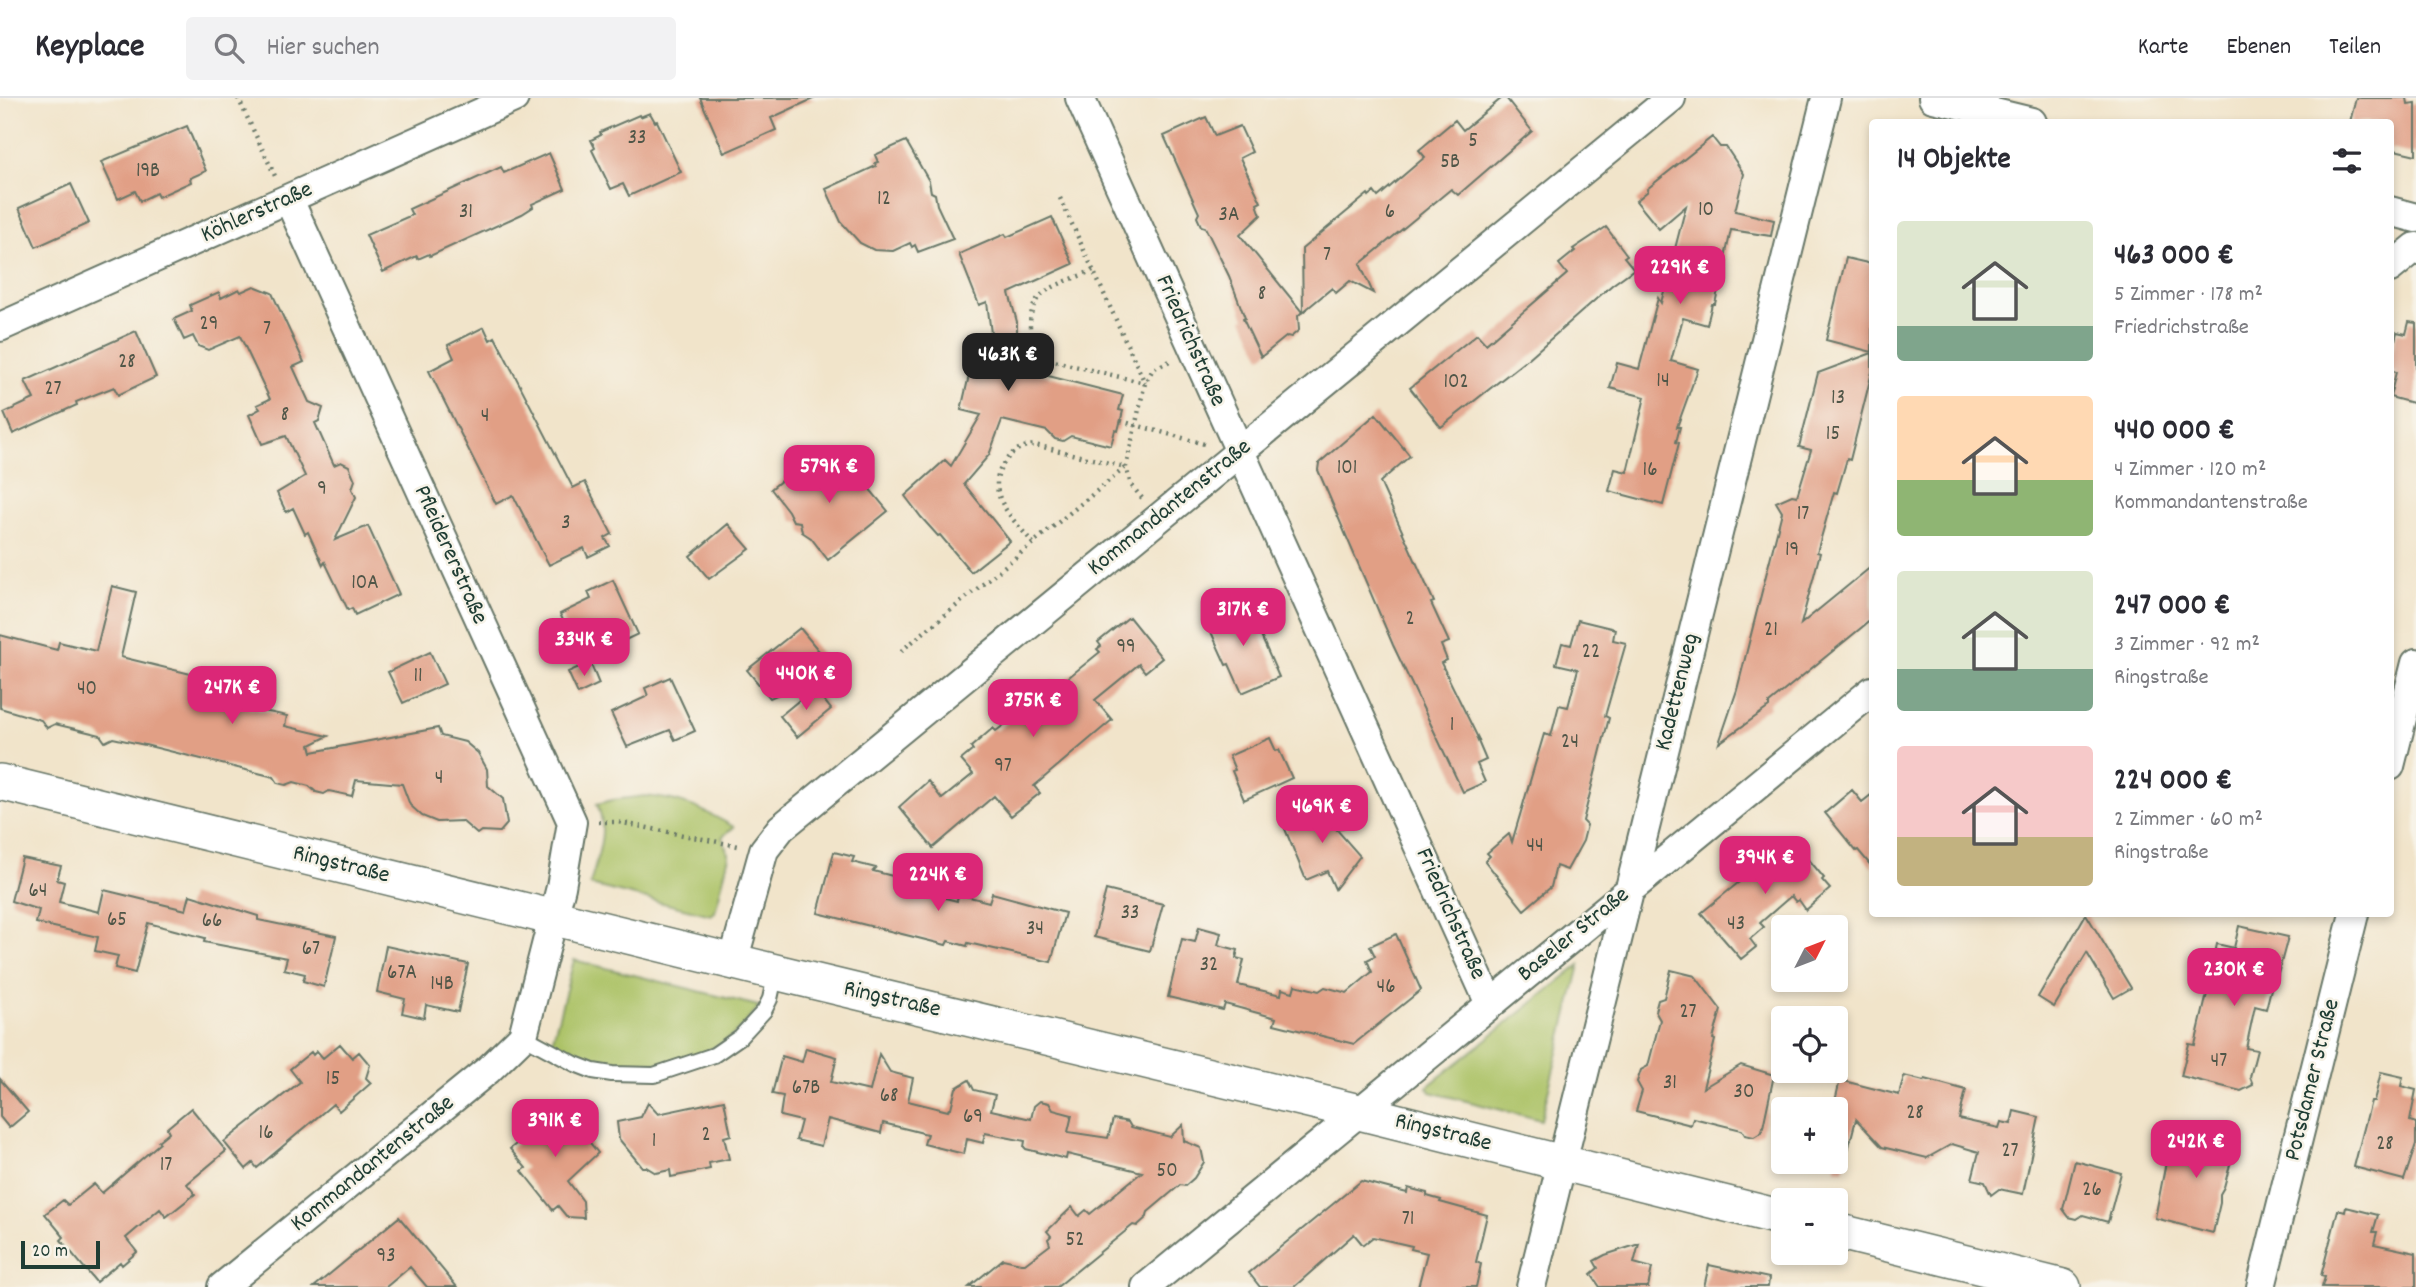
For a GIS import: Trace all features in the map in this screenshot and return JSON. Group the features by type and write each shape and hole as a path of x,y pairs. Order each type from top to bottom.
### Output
{"street":[{"name":"Köhlerstraße","path":"0,327 282,189 514,98"},
{"name":"Friedrichstraße","path":"1080,98 1490,1004"},
{"name":"Kommandantenstraße","path":"733,962 764,850 781,828 1671,98"},
{"name":"Kadettenweg","path":"1531,1287 1826,98"},
{"path":"1933,98 2020,119"},
{"name":"Pfleidererstraße","path":"282,189 572,822"},
{"path":"2394,212 2416,218"},
{"path":"2394,265 2416,247"},
{"path":"2394,750 2416,663"},
{"name":"Baseler Straße","path":"1146,1287 1869,693"},
{"name":"Ringstraße","path":"0,782 1359,1112 1771,1215"},
{"path":"523,1035 554,917 572,822"},
{"name":"Potsdamer Straße","path":"2261,1287 2353,917"},
{"name":"Kommandantenstraße","path":"222,1287 488,1070 523,1035"},
{"path":"1848,1234 2063,1287"}],"lane":[{"path":"523,1035 575,1064 593,1070 612,1074 654,1075 714,1055 740,1037 764,1011 770,999 776,972"}],"path":[{"path":"238,98 282,189"},
{"path":"1060,198 1145,383"},
{"path":"1093,271 1038,298 1031,313 1033,344 1040,355 1054,361 1145,383"},
{"path":"1144,501 1131,485 1126,467 1145,383 1153,369 1173,360"},
{"path":"1121,421 1212,446"},
{"path":"1033,543 999,502 996,475 1012,452 1023,446 1035,445 1126,467"},
{"path":"901,650 1126,467"},
{"path":"572,822 618,822 682,837 738,846"}],"green space":[{"path":"645,796 691,806 734,827 722,837 729,856 715,912 711,915 590,885 602,834 597,804"},
{"path":"574,960 759,1007 731,1036 702,1053 637,1066 608,1067 594,1064 580,1060 552,1042"},
{"path":"1580,965 1541,1120 1431,1092 1427,1087"}],"building":[{"path":"700,98 815,98 771,118 776,130 724,153"},
{"path":"1502,98 1506,98 1532,131 1458,195 1451,189 1360,264 1373,293 1350,281 1336,293 1332,288 1303,312 1302,249 1368,194 1369,196 1374,192 1378,197 1425,157 1419,150 1455,120 1463,130"},
{"path":"2356,98 2407,98 2408,104 2416,103 2416,155 2394,150 2394,119 2351,119"},
{"path":"650,113 655,122 657,121 681,172 629,196 623,184 611,189 592,150 595,148 591,140 601,135 600,132"},
{"path":"1206,117 1215,136 1240,126 1252,152 1240,158 1261,202 1257,204 1261,215 1240,235 1302,312 1298,316 1299,330 1261,357 1243,319 1245,318 1229,276 1205,227 1201,226 1197,217 1199,213 1164,136"},
{"path":"187,126 206,171 190,178 191,182 158,197 156,193 140,201 135,191 118,199 101,162"},
{"path":"1712,137 1720,147 1726,147 1744,174 1735,211 1774,220 1771,236 1731,230 1715,304 1712,304 1707,325 1683,318 1671,361 1698,369 1677,427 1680,427 1676,442 1679,443 1663,505 1609,491 1615,469 1627,472 1645,397 1610,388 1617,363 1639,369 1658,298 1661,303 1686,206 1659,229 1636,201"},
{"path":"906,141 929,181 931,192 935,194 937,205 953,239 918,252 915,245 912,247 910,243 893,251 874,250 860,243 841,222 826,189 876,166 875,163 878,162 875,155"},
{"path":"549,153 565,189 532,204 533,207 522,214 430,256 429,254 418,259 417,256 383,272 366,235 412,215 409,209 501,167 504,173"},
{"path":"71,184 89,223 36,247 19,208"},
{"path":"1052,217 1073,264 1009,293 1017,322 1017,368 1123,395 1119,410 1123,411 1111,446 1071,436 1063,441 1055,439 1047,431 1002,420 989,455 964,484 1010,541 971,572 905,496 945,460 951,466 981,415 961,410 973,358 992,362 987,302 979,305 959,254"},
{"path":"1606,227 1634,269 1529,358 1441,427 1410,388 1477,334 1486,344 1567,274 1559,264 1575,251 1573,249"},
{"path":"1846,258 1869,263 1869,351 1826,340"},
{"path":"254,286 272,293 304,362 293,367 309,402 323,408 319,421 315,423 334,465 341,462 349,466 355,480 352,489 356,497 335,540 368,526 399,594 355,615 352,608 348,610 325,562 323,565 293,508 286,512 277,493 305,476 286,436 262,444 249,415 260,409 257,405 270,399 240,336 208,350 198,346 193,336 184,340 174,319 192,311 190,305 219,292 221,298 239,289 241,292"},
{"path":"2409,322 2416,323 2416,404 2394,398 2394,344 2397,332 2406,334"},
{"path":"484,327 490,340 495,337 573,488 585,482 612,534 605,538 610,546 588,557 584,548 549,565 513,495 496,504 429,371 454,358 448,345"},
{"path":"136,331 156,377 118,395 114,387 76,402 77,405 13,434 4,413 34,399 25,381"},
{"path":"1869,354 1869,384 1850,460 1847,459 1837,493 1834,492 1801,624 1869,568 1869,621 1769,703 1769,707 1719,743 1737,690 1782,512 1776,502 1792,495 1797,496 1811,450 1799,447 1818,373"},
{"path":"1376,414 1410,456 1380,482 1434,602 1431,603 1449,642 1441,645 1447,660 1441,663 1486,760 1477,764 1485,782 1463,792 1393,645 1318,470 1319,463"},
{"path":"821,462 846,468 863,481 888,511 828,560 811,538 802,532 800,522 793,521 771,489 799,466"},
{"path":"728,524 750,549 709,579 690,556"},
{"path":"613,580 638,634 575,664 563,637 567,628 560,614 591,599 588,592"},
{"path":"112,586 136,592 121,657 240,686 235,705 287,716 285,726 328,736 310,745 312,752 438,728 441,736 465,742 478,753 487,769 488,786 503,799 507,824 500,832 481,831 477,834 462,821 437,822 422,816 410,805 402,784 356,780 352,796 329,791 324,794 309,786 294,782 286,785 278,783 274,777 145,745 113,738 105,742 100,735 55,724 47,728 41,720 0,708 0,635 57,650 59,642 96,651"},
{"path":"1246,602 1279,677 1242,693 1207,623 1222,616 1221,613"},
{"path":"1129,617 1162,658 1145,672 1139,664 1095,700 1112,720 1034,786 1040,793 1011,816 994,796 933,848 899,807 928,781 942,799 973,774 961,760 973,750 971,747 993,728 996,731 1004,725 1044,692 1045,687 1053,680 1064,681 1100,652 1097,649 1101,646 1098,642"},
{"path":"1578,620 1615,629 1613,640 1626,643 1605,716 1609,718 1583,821 1587,825 1583,841 1567,870 1556,866 1551,887 1524,910 1485,861 1490,856 1487,853 1509,834 1512,842 1544,734 1551,736 1559,705 1568,707 1578,669 1556,664 1562,643 1571,645"},
{"path":"800,628 828,662 804,683 770,698 747,670"},
{"path":"430,652 445,684 403,703 388,672"},
{"path":"590,662 599,684 578,694 568,672"},
{"path":"670,677 695,731 675,740 670,730 627,747 611,713 648,696 645,688"},
{"path":"814,688 831,709 797,737 780,716"},
{"path":"1270,738 1276,751 1279,750 1292,778 1244,800 1229,756"},
{"path":"1852,790 1862,802 1869,796 1869,863 1858,850 1856,851 1825,813"},
{"path":"1339,807 1347,826 1337,830 1360,856 1335,889 1327,871 1306,880 1285,829 1290,827 1288,822 1323,808 1325,813"},
{"path":"1792,839 1830,889 1806,910 1799,900 1796,902 1791,896 1760,923 1764,927 1750,939 1756,947 1741,959 1701,913"},
{"path":"834,852 854,857 852,862 876,868 873,871 912,881 910,889 957,901 958,894 989,902 992,893 1065,913 1051,962 968,943 967,946 948,941 946,945 818,913"},
{"path":"22,858 61,866 57,880 64,882 59,902 99,912 104,890 186,910 190,895 258,916 258,920 336,936 324,987 303,981 305,974 284,969 287,958 204,942 205,938 148,923 135,973 115,968 118,956 95,951 98,937 36,923 39,910 11,901"},
{"path":"1106,890 1163,904 1150,951 1094,937"},
{"path":"2084,917 2088,917 2131,988 2114,998 2087,953 2054,1007 2038,997"},
{"path":"2239,926 2288,937 2266,1009 2255,1006 2246,1048 2257,1050 2250,1077 2253,1085 2241,1091 2181,1076 2189,1044 2195,1045 2207,994 2200,992 2205,970 2211,972 2217,944 2234,948"},
{"path":"1199,927 1221,933 1218,945 1238,950 1236,958 1244,960 1238,985 1281,995 1282,989 1293,992 1295,985 1319,991 1325,987 1347,993 1372,972 1367,960 1375,956 1370,946 1396,934 1421,990 1354,1044 1274,1024 1276,1018 1225,1004 1223,1010 1168,997 1182,939 1195,942"},
{"path":"386,946 468,964 458,1012 426,1005 424,1018 402,1013 405,999 377,992"},
{"path":"1671,970 1695,976 1721,1010 1703,1088 1741,1065 1771,1074 1772,1083 1762,1132 1754,1137 1745,1135 1742,1130 1693,1118 1691,1125 1636,1111 1642,1091 1637,1082 1641,1070 1648,1066 1660,1020 1655,1011 1658,1000 1664,998"},
{"path":"340,1044 352,1058 359,1052 370,1065 366,1078 371,1083 339,1111 333,1104 257,1168 253,1163 246,1169 224,1142 300,1082 290,1069 311,1052 313,1055 317,1051 323,1058"},
{"path":"806,1048 837,1057 831,1082 870,1091 879,1054 890,1072 913,1078 908,1101 948,1111 956,1088 969,1080 974,1090 995,1095 991,1110 1031,1119 1034,1106 1040,1101 1049,1103 1053,1110 1072,1115 1068,1132 1108,1138 1113,1119 1128,1122 1131,1127 1170,1137 1183,1125 1184,1141 1201,1148 1204,1162 1185,1186 1180,1185 1148,1212 1147,1217 1137,1226 1133,1225 1057,1287 969,1287 1003,1259 1025,1264 1050,1245 1048,1239 1051,1236 1047,1231 1072,1207 1079,1216 1086,1210 1090,1214 1142,1172 1067,1154 1066,1159 1026,1149 1025,1141 985,1133 983,1143 967,1139 964,1154 924,1144 927,1134 883,1123 881,1133 828,1119 821,1146 796,1140 801,1121 780,1116 783,1096 772,1094 782,1056 802,1062"},
{"path":"2381,1072 2403,1077 2401,1086 2416,1090 2410,1121 2416,1123 2416,1144 2404,1180 2354,1167"},
{"path":"1904,1076 1924,1081 1925,1079 1966,1090 1959,1119 1999,1128 2001,1122 2011,1124 2014,1111 2039,1117 2023,1194 1999,1189 1991,1195 1985,1182 1972,1179 1979,1152 1952,1144 1927,1158 1882,1147 1856,1119 1848,1150 1848,1097 1836,1097 1839,1083 1848,1082 1899,1095"},
{"path":"0,1079 28,1112 9,1128 0,1117"},
{"path":"724,1100 731,1135 724,1137 729,1159 709,1163 710,1169 671,1177 670,1170 656,1173 642,1167 619,1139 617,1122 641,1117 648,1103 658,1114"},
{"path":"560,1107 574,1124 572,1131 579,1129 598,1153 568,1181 583,1201 584,1218 567,1217 558,1206 553,1210 522,1171 526,1168 510,1149 527,1135 519,1124 530,1115 538,1115 543,1121"},
{"path":"191,1108 226,1151 187,1184 195,1194 166,1217 160,1209 126,1238 137,1252 96,1282 61,1240 64,1237 45,1214 63,1200 68,1205 94,1184 102,1193 160,1143 158,1141 169,1132 167,1128"},
{"path":"2189,1127 2239,1142 2234,1162 2231,1161 2220,1194 2213,1233 2155,1218 2166,1162 2169,1163 2174,1145 2185,1143"},
{"path":"2075,1161 2121,1173 2108,1222 2083,1215 2077,1219 2069,1217 2063,1209"},
{"path":"1361,1181 1407,1193 1408,1188 1427,1193 1427,1196 1441,1200 1440,1202 1487,1215 1476,1262 1481,1264 1476,1287 1418,1287 1427,1253 1411,1249 1412,1246 1373,1237 1363,1245 1354,1234 1294,1287 1260,1287 1249,1273"},
{"path":"2346,1207 2378,1215 2373,1232 2377,1232 2374,1244 2416,1253 2416,1287 2322,1287 2325,1277 2321,1276 2338,1210 2345,1212"},
{"path":"399,1217 457,1287 427,1287 410,1267 386,1287 314,1287"},
{"path":"1639,1244 1634,1263 1652,1268 1648,1287 1600,1287 1591,1274 1598,1268 1594,1261"},
{"path":"1709,1265 1769,1278 1768,1287 1704,1287"}]}
